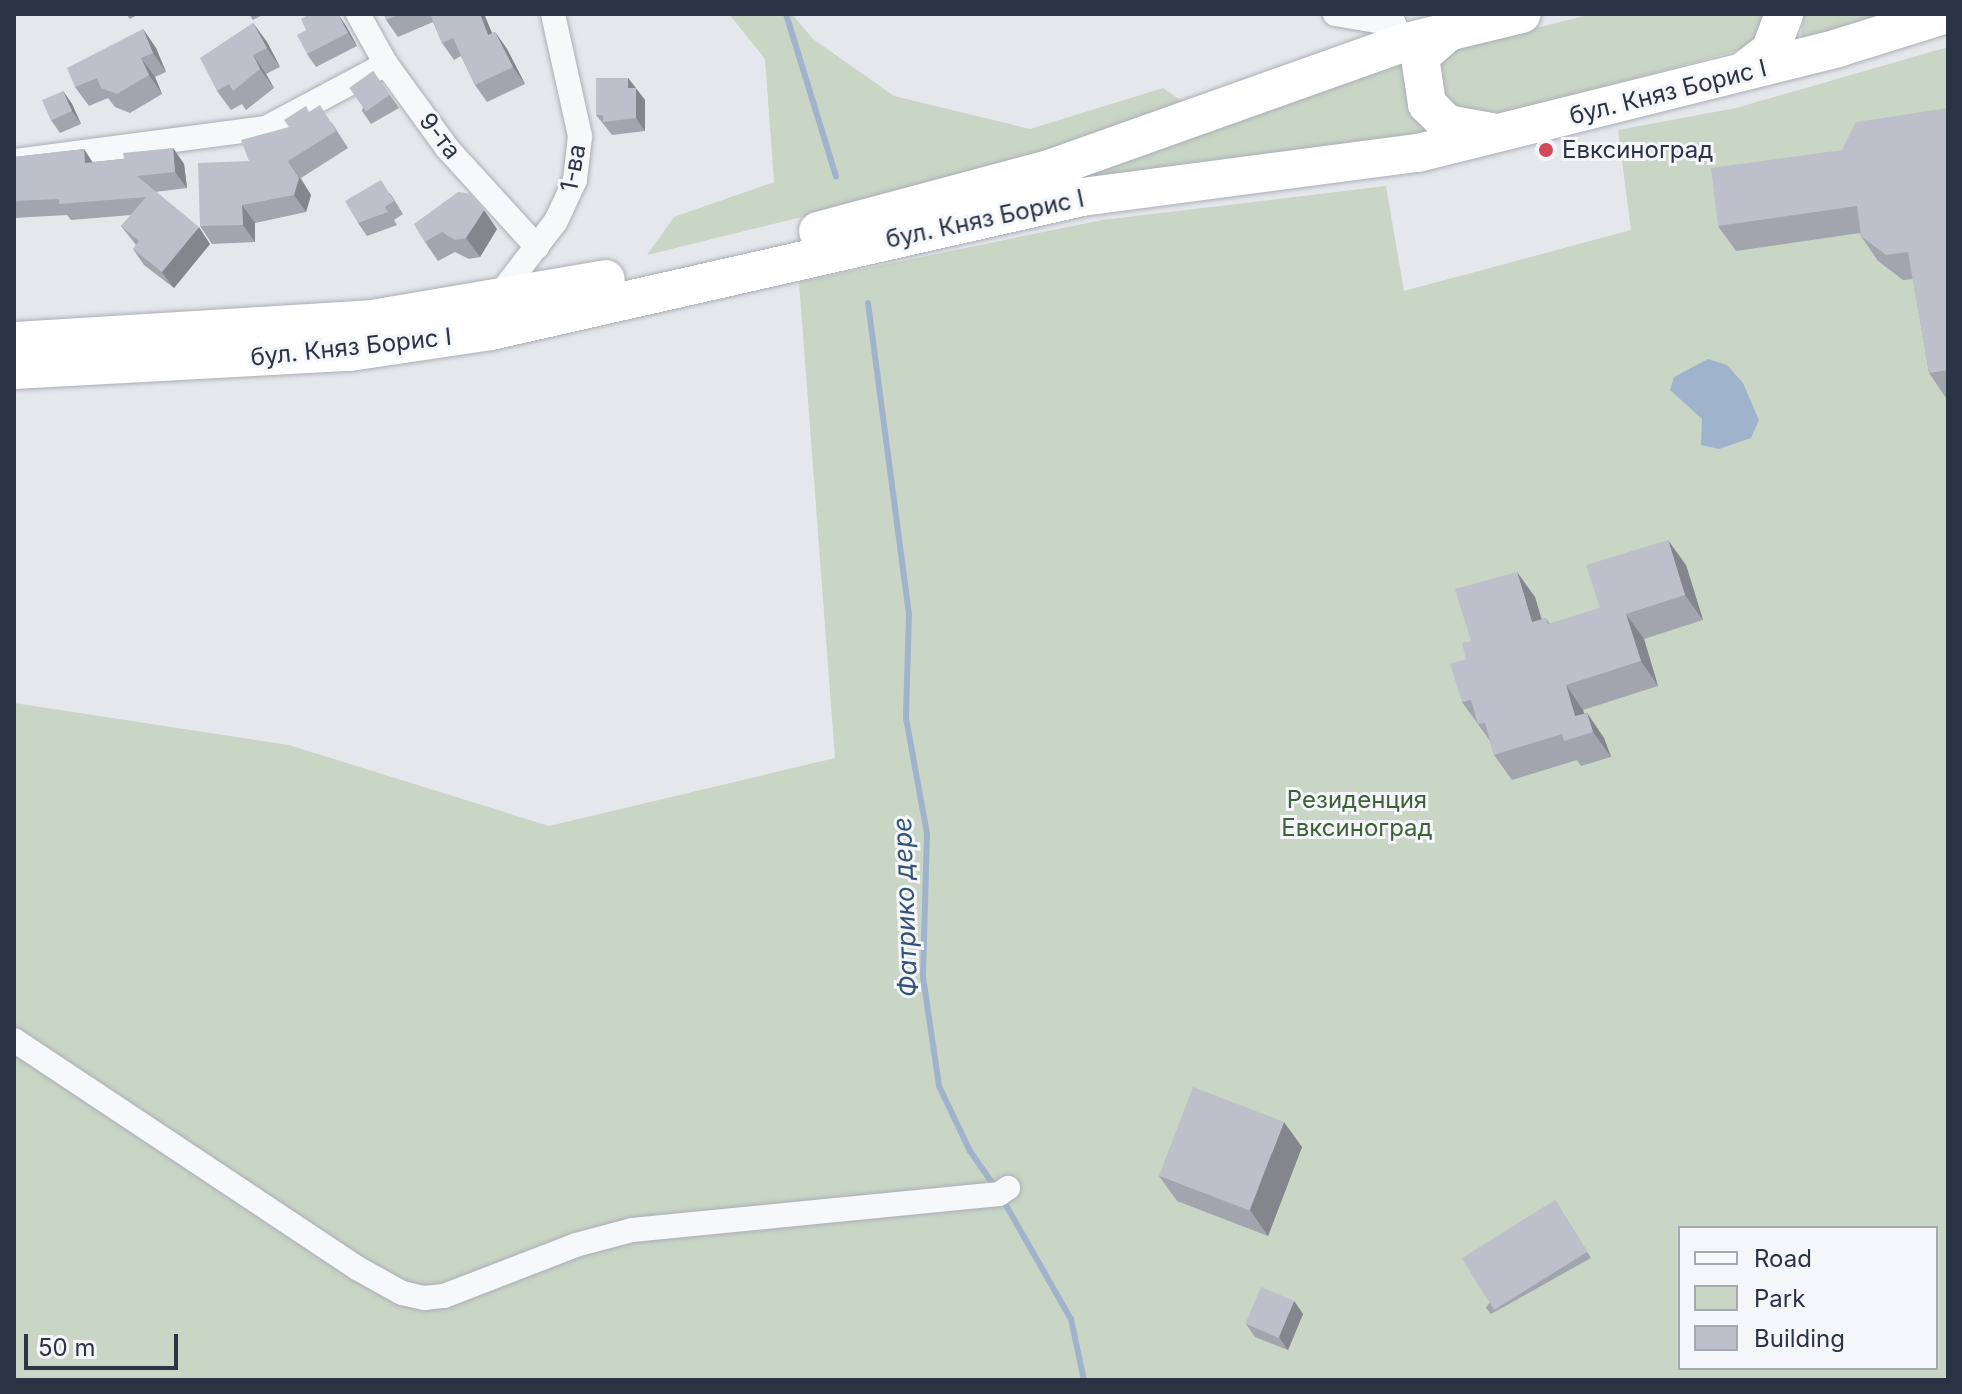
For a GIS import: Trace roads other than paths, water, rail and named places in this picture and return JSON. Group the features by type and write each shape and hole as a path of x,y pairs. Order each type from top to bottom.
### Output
{"highway":[{"name":"бул. Княз Борис I","path":"14,341 372,319 494,300 764,244 1049,169 1402,43 1522,14"},
{"path":"1738,74 1770,51 1784,14"},
{"name":"бул. Княз Борис I","path":"14,370 407,346 1082,197 1418,153 1738,74 1947,14"},
{"path":"1446,34 1420,57 1427,104 1447,124 1503,134"}],"street":[{"name":"9-та","path":"358,14 386,64 447,148 537,247"},
{"name":"1-ва","path":"494,300 537,247 568,200 579,157 574,98 553,14"},
{"path":"1335,14 1394,24 1402,43"},
{"path":"14,161 266,128 386,64"},
{"path":"14,1040 357,1268 402,1293 424,1298 632,1230 999,1194 1008,1188"}],"water":[{"path":"1708,359 1727,365 1743,383 1759,420 1751,438 1719,449 1701,445 1702,419 1670,390 1674,377"}],"waterway":[{"name":"Фатрико дере","path":"786,14 836,177"},
{"name":"Фатрико дере","path":"868,303 909,614 906,718 927,833 923,977 939,1086 970,1151 995,1187"},
{"name":"Фатрико дере","path":"1003,1200 1071,1319 1084,1380"}],"place":[{"name":"Евксиноград","path":"1546,150"}],"park label":[{"name":"Резиденция Евксиноград","path":"1357,814"}]}
